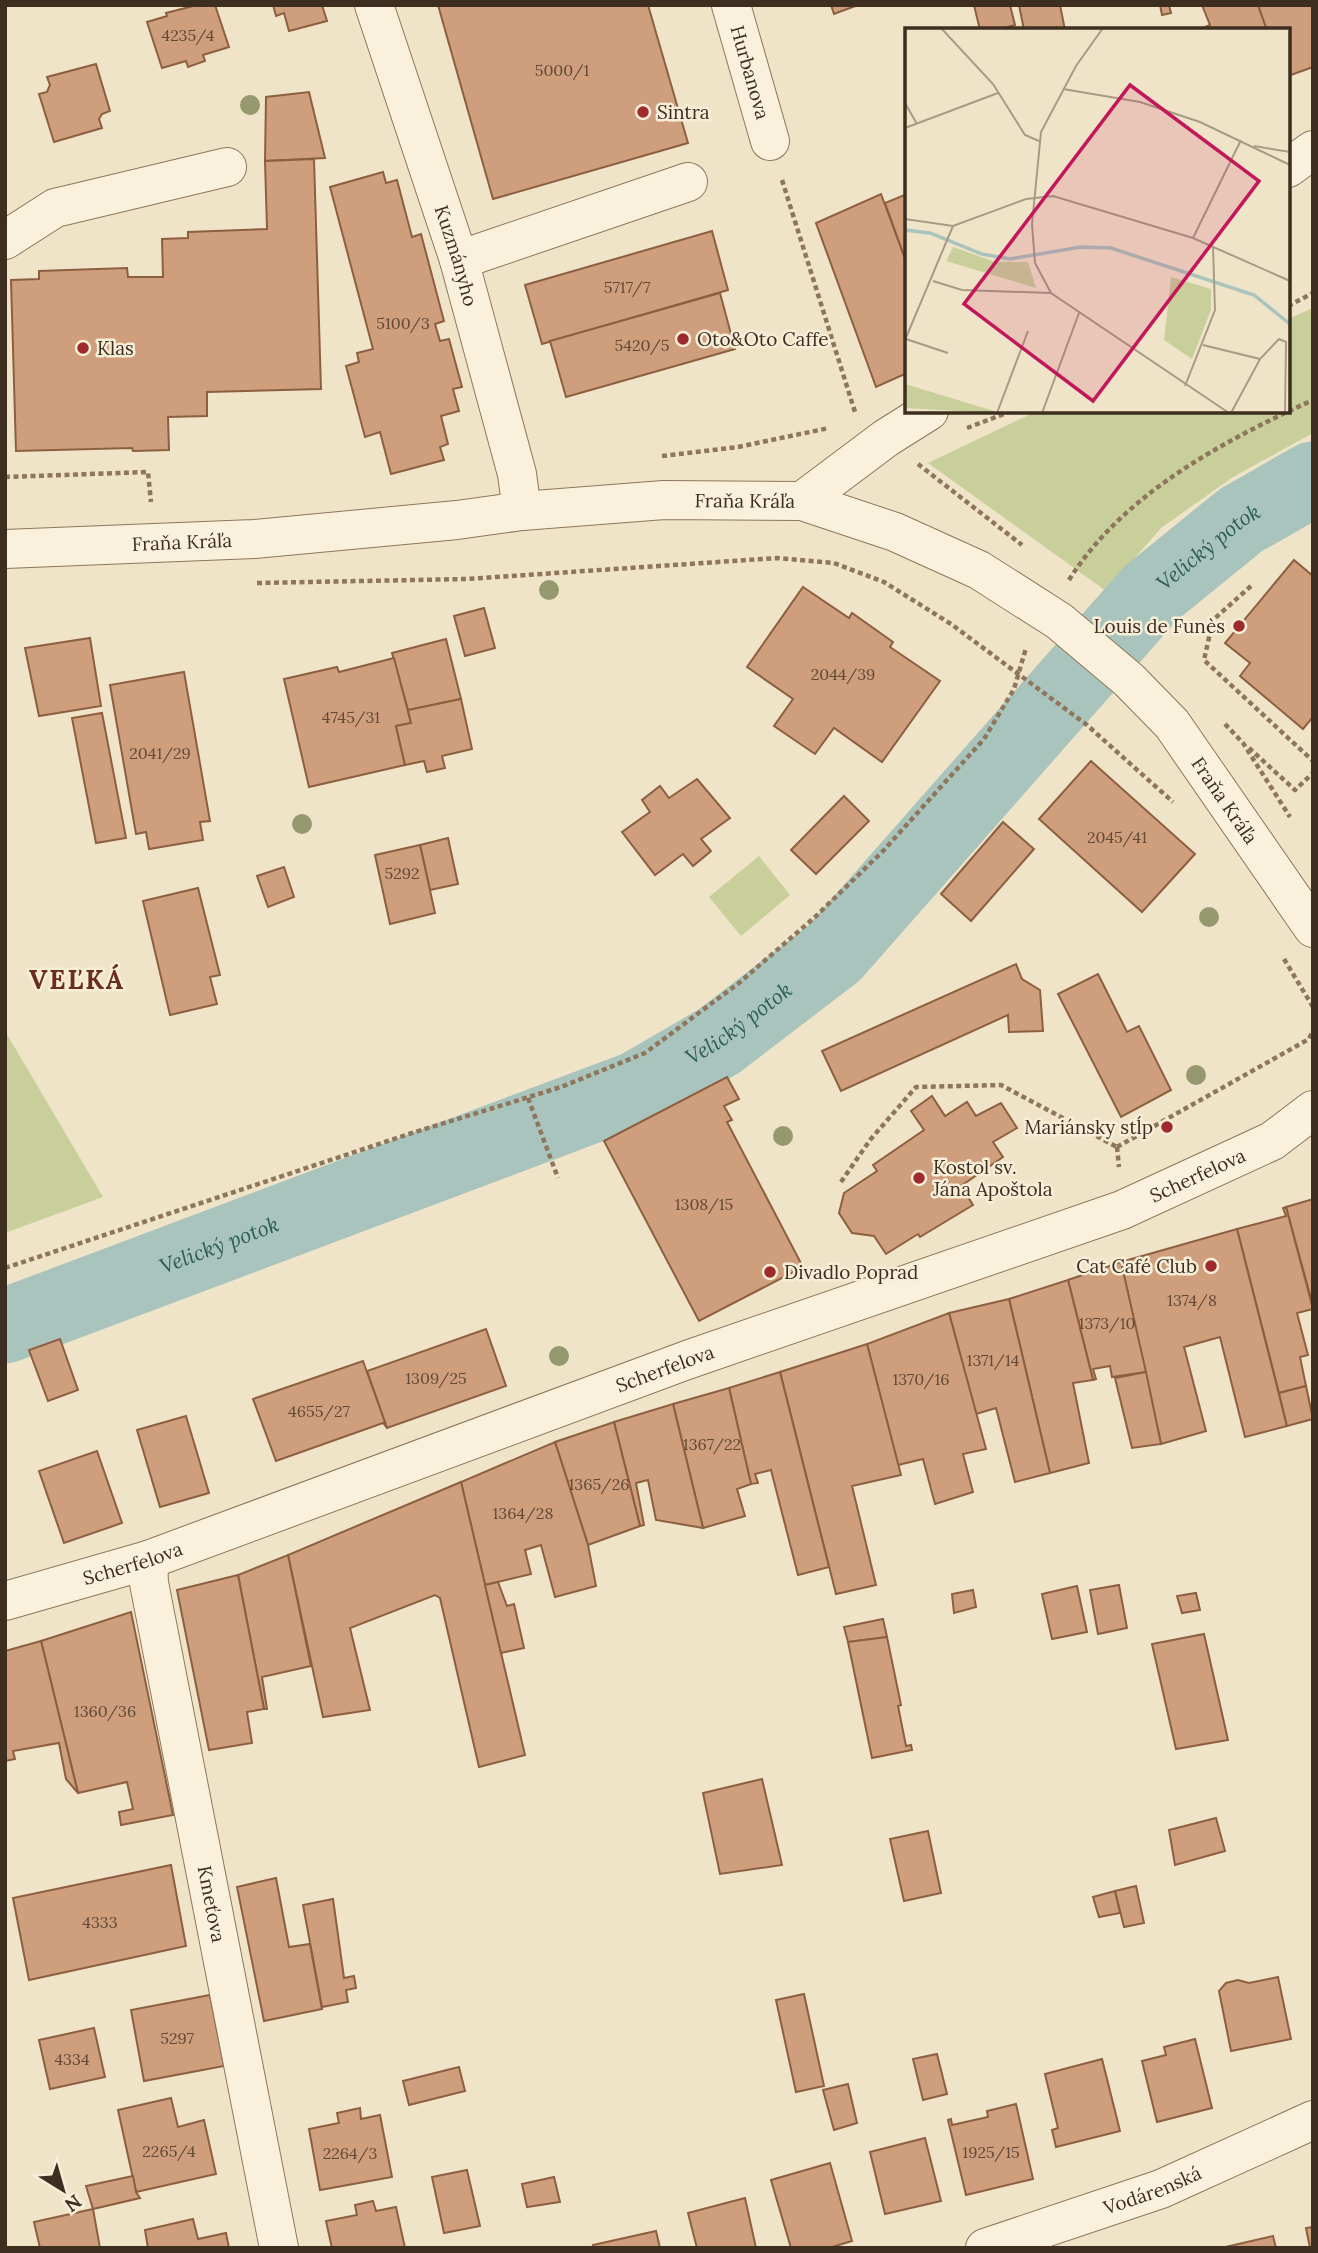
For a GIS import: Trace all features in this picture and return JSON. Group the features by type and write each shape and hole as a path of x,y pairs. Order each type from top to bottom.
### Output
{"street":[{"name":"Kuzmányho","path":"374,5 459,260 517,474 522,511"},
{"name":"Hurbanova","path":"731,5 770,141"},
{"path":"1290,167 1313,150"},
{"path":"5,240 55,208 226,167"},
{"path":"459,260 688,182"},
{"path":"802,501 886,438 926,413"},
{"name":"Fraňa Kráľa","path":"5,549 254,539 457,520 522,511 664,500 802,501 895,532 979,570 1044,629 1129,680 1172,724 1313,928"},
{"name":"Scherfelova","path":"5,1601 148,1560 687,1360 1122,1210 1272,1141 1313,1110"},
{"name":"Kmeťova","path":"148,1560 149,1583 279,2248"},
{"name":"Vodárenská","path":"985,2248 1161,2189 1313,2120"}],"path":[{"path":"770,141 854,411 1024,547"},
{"path":"1290,305 1313,293"},
{"path":"1290,411 1313,400"},
{"path":"844,419 865,406"},
{"path":"1076,587 1068,581 1085,554 1129,512 1185,468 1252,428 1285,413"},
{"path":"655,457 738,447 834,427"},
{"path":"5,477 148,472 151,503"},
{"path":"138,503 164,502"},
{"path":"248,583 467,579 777,558 834,563 884,582 951,624 1087,725"},
{"path":"1251,586 1213,620 1204,660 1313,761"},
{"path":"5,1268 412,1133 561,1087 645,1053 739,983 815,918 883,851 984,739 1014,689 1017,671 1044,629"},
{"path":"1243,743 1295,790 1313,773"},
{"path":"841,1182 870,1140 916,1087 1001,1084 1117,1147 1309,1039 1313,1030"},
{"path":"528,1098 558,1178"}],"green space":[{"path":"1313,308 1313,433 1233,477 1161,528 1106,591 928,463 1033,413 1290,413 1290,318"},
{"path":"759,856 790,895 741,936 709,897"},
{"path":"5,1031 103,1197 5,1233"}],"building":[{"path":"197,5 215,5 229,47 203,55 205,61 188,67 186,61 162,68 147,22 167,16 166,13"},
{"path":"273,5 322,5 327,21 289,31 284,13 276,16"},
{"path":"438,5 648,5 688,143 493,199"},
{"path":"831,5 858,5 834,14"},
{"path":"974,5 1010,5 1015,25 980,28"},
{"path":"1019,5 1060,5 1065,28 1024,28"},
{"path":"1160,5 1169,5 1171,13 1162,15"},
{"path":"1202,5 1258,5 1266,28 1203,28 1210,25"},
{"path":"1258,5 1313,5 1313,67 1290,75 1290,28 1266,28"},
{"path":"96,64 110,111 102,114 99,119 102,128 54,142 39,94 47,92 50,85 47,77"},
{"path":"309,92 325,158 265,161 266,97"},
{"path":"314,159 321,389 207,392 207,416 168,417 169,450 133,451 132,448 16,451 11,280 39,279 39,271 127,268 128,277 163,277 162,239 188,238 188,232 267,229 265,161"},
{"path":"383,172 386,183 397,180 412,237 421,234 444,321 435,324 440,341 449,339 462,387 453,389 459,411 441,416 448,444 440,447 444,460 391,474 380,432 365,437 346,366 359,362 357,353 373,349 330,187"},
{"path":"881,194 905,259 905,374 876,387 816,223"},
{"path":"905,195 905,258 885,203"},
{"path":"712,231 728,290 542,344 525,285"},
{"path":"720,293 735,349 566,397 550,341"},
{"path":"1294,560 1313,576 1313,717 1303,729 1240,676 1250,663 1225,643"},
{"path":"803,587 849,618 852,613 893,642 890,647 940,681 882,762 834,728 815,754 774,726 793,699 747,667"},
{"path":"484,608 495,648 465,656 454,616"},
{"path":"90,638 101,706 39,716 25,648"},
{"path":"446,639 461,699 408,710 392,653"},
{"path":"394,658 411,723 396,726 405,765 309,787 284,679 337,667 339,672"},
{"path":"184,672 210,821 200,822 203,840 149,849 146,832 136,834 110,685"},
{"path":"461,699 472,749 442,756 445,768 427,772 424,761 405,765 396,726 411,723 408,710"},
{"path":"102,713 126,838 96,843 72,718"},
{"path":"1091,761 1195,854 1142,912 1039,819"},
{"path":"697,779 730,818 701,839 711,851 693,866 683,854 655,875 622,832 650,812 642,800 660,786 669,798"},
{"path":"844,796 869,821 816,874 791,850"},
{"path":"1003,822 1034,849 971,921 941,894"},
{"path":"448,838 458,884 430,890 420,845"},
{"path":"420,845 435,913 390,924 375,855"},
{"path":"284,867 294,897 268,907 257,876"},
{"path":"198,888 220,975 210,977 217,1004 170,1015 143,901"},
{"path":"1016,964 1022,979 1040,990 1043,1031 1009,1032 1008,1015 841,1091 822,1051"},
{"path":"1098,974 1127,1032 1139,1026 1171,1090 1121,1117 1058,994"},
{"path":"727,1077 739,1099 724,1106 732,1120 727,1122 803,1267 699,1321 604,1141"},
{"name":"Kostol sv. Jána Apoštola","path":"932,1096 945,1116 967,1102 976,1116 1001,1103 1017,1128 993,1142 1003,1157 961,1186 973,1205 886,1254 874,1236 852,1233 839,1213 844,1193 877,1171 873,1165 924,1130 911,1111"},
{"path":"1313,1199 1313,1306 1286,1207"},
{"path":"1286,1207 1313,1309 1297,1313 1308,1355 1300,1357 1306,1386 1279,1393 1237,1229 1286,1216 1283,1208"},
{"path":"1237,1229 1287,1426 1245,1437 1220,1337 1184,1347 1206,1431 1161,1444 1121,1262"},
{"path":"1121,1262 1146,1372 1112,1377 1110,1366 1093,1369 1096,1379 1093,1380 1068,1280"},
{"path":"1068,1280 1093,1380 1073,1383 1089,1463 1050,1473 1009,1299"},
{"path":"1009,1299 1050,1473 1015,1482 996,1408 976,1414 949,1313"},
{"path":"949,1313 986,1449 963,1454 973,1492 935,1504 923,1459 898,1465 867,1344"},
{"path":"486,1329 506,1386 387,1428 367,1371"},
{"path":"60,1339 78,1390 48,1401 29,1350"},
{"path":"867,1344 901,1475 852,1486 876,1585 836,1594 780,1372"},
{"path":"363,1361 387,1428 383,1423 276,1461 253,1399"},
{"path":"780,1372 829,1567 798,1575 771,1470 755,1474 758,1483 751,1484 729,1388"},
{"path":"1146,1372 1161,1444 1132,1448 1115,1378"},
{"path":"1306,1386 1313,1419 1287,1426 1279,1393"},
{"path":"729,1388 751,1484 737,1489 745,1516 703,1528 673,1404"},
{"path":"673,1404 703,1528 656,1520 648,1480 636,1483 644,1525 640,1526 614,1422"},
{"path":"186,1416 209,1493 160,1507 137,1430"},
{"path":"614,1422 640,1526 588,1545 555,1442"},
{"path":"555,1442 588,1545 596,1586 555,1597 541,1545 525,1550 531,1574 485,1585 461,1482"},
{"path":"97,1451 122,1523 64,1543 39,1471"},
{"path":"461,1482 525,1755 479,1767 440,1598 435,1595 350,1628 370,1710 323,1717 288,1555"},
{"path":"288,1555 311,1666 262,1677 267,1709 264,1709 238,1575"},
{"path":"238,1575 264,1709 247,1712 252,1743 209,1750 177,1590"},
{"path":"498,1582 507,1606 514,1604 524,1648 501,1653 485,1585"},
{"path":"1119,1585 1127,1628 1098,1634 1090,1590"},
{"path":"1077,1586 1087,1632 1052,1639 1042,1594"},
{"path":"973,1590 976,1607 954,1613 952,1594"},
{"path":"1196,1593 1200,1610 1182,1613 1177,1596"},
{"path":"131,1612 173,1815 121,1825 119,1812 133,1809 127,1782 78,1793 41,1641"},
{"path":"883,1619 887,1637 848,1642 844,1627"},
{"path":"1204,1634 1228,1740 1176,1749 1152,1644"},
{"path":"887,1637 901,1705 898,1706 906,1746 911,1745 912,1750 872,1758 848,1642"},
{"path":"41,1641 78,1793 66,1779 59,1743 13,1751 15,1759 5,1761 5,1651"},
{"path":"762,1779 782,1865 720,1874 703,1793"},
{"path":"1216,1818 1225,1851 1175,1865 1169,1830"},
{"path":"928,1831 941,1893 904,1901 890,1839"},
{"path":"171,1865 186,1946 29,1980 13,1898"},
{"path":"276,1878 289,1947 310,1944 322,2009 264,2021 237,1887"},
{"path":"1136,1886 1144,1923 1124,1927 1115,1891"},
{"path":"1115,1891 1120,1913 1099,1917 1093,1897"},
{"path":"333,1899 344,1978 354,1976 356,1988 346,1990 348,2002 322,2007 303,1905"},
{"path":"1278,1977 1291,2039 1231,2051 1219,1991 1226,1983 1238,1980 1249,1983"},
{"path":"804,1994 824,2086 796,2092 776,2000"},
{"path":"210,1995 224,2066 144,2081 131,2010"},
{"path":"94,2028 105,2077 50,2089 39,2040"},
{"path":"1195,2039 1212,2108 1157,2122 1142,2061 1166,2055 1164,2047"},
{"path":"937,2054 947,2094 923,2100 913,2059"},
{"path":"1102,2059 1120,2131 1056,2147 1052,2130 1058,2128 1045,2074"},
{"path":"459,2067 465,2091 409,2105 403,2081"},
{"path":"848,2084 857,2123 834,2130 823,2090"},
{"path":"171,2098 178,2127 204,2120 216,2174 136,2192 118,2110"},
{"path":"1016,2104 1033,2179 966,2195 948,2120 951,2119 952,2125 988,2117 987,2111"},
{"path":"360,2108 361,2119 380,2115 392,2177 320,2190 309,2129 339,2123 337,2113"},
{"path":"925,2138 941,2201 885,2214 870,2152"},
{"path":"830,2163 852,2241 829,2248 791,2248 771,2180"},
{"path":"467,2170 480,2226 444,2233 432,2177"},
{"path":"133,2176 140,2198 93,2209 86,2186"},
{"path":"554,2177 560,2202 527,2207 522,2184"},
{"path":"745,2198 756,2248 697,2248 688,2213"},
{"path":"373,2201 376,2211 396,2207 405,2248 332,2248 326,2221 357,2215 355,2205"},
{"path":"93,2209 100,2248 40,2248 34,2222"},
{"path":"193,2219 198,2239 226,2233 229,2248 148,2248 145,2230"},
{"path":"1313,2227 1313,2248 1310,2248 1306,2228"},
{"path":"656,2231 660,2248 594,2248 593,2245"},
{"path":"1273,2236 1276,2248 1221,2248"}],"waterway":[{"name":"Velický potok","path":"5,1326 638,1088 719,1041 834,953 1150,594 1241,520 1313,479"}],"place":[{"name":"Sintra","path":"643,112"},
{"name":"Oto&Oto Caffe","path":"683,339"},
{"name":"Klas","path":"83,348"},
{"name":"Louis de Funès","path":"1239,626"},
{"name":"Mariánsky stĺp","path":"1167,1127"},
{"name":"Kostol sv. Jána Apoštola","path":"919,1178"},
{"name":"Cat Café Club","path":"1211,1266"},
{"name":"Divadlo Poprad","path":"770,1272"}],"district":[{"name":"VEĽKÁ","path":"77,980"}]}
